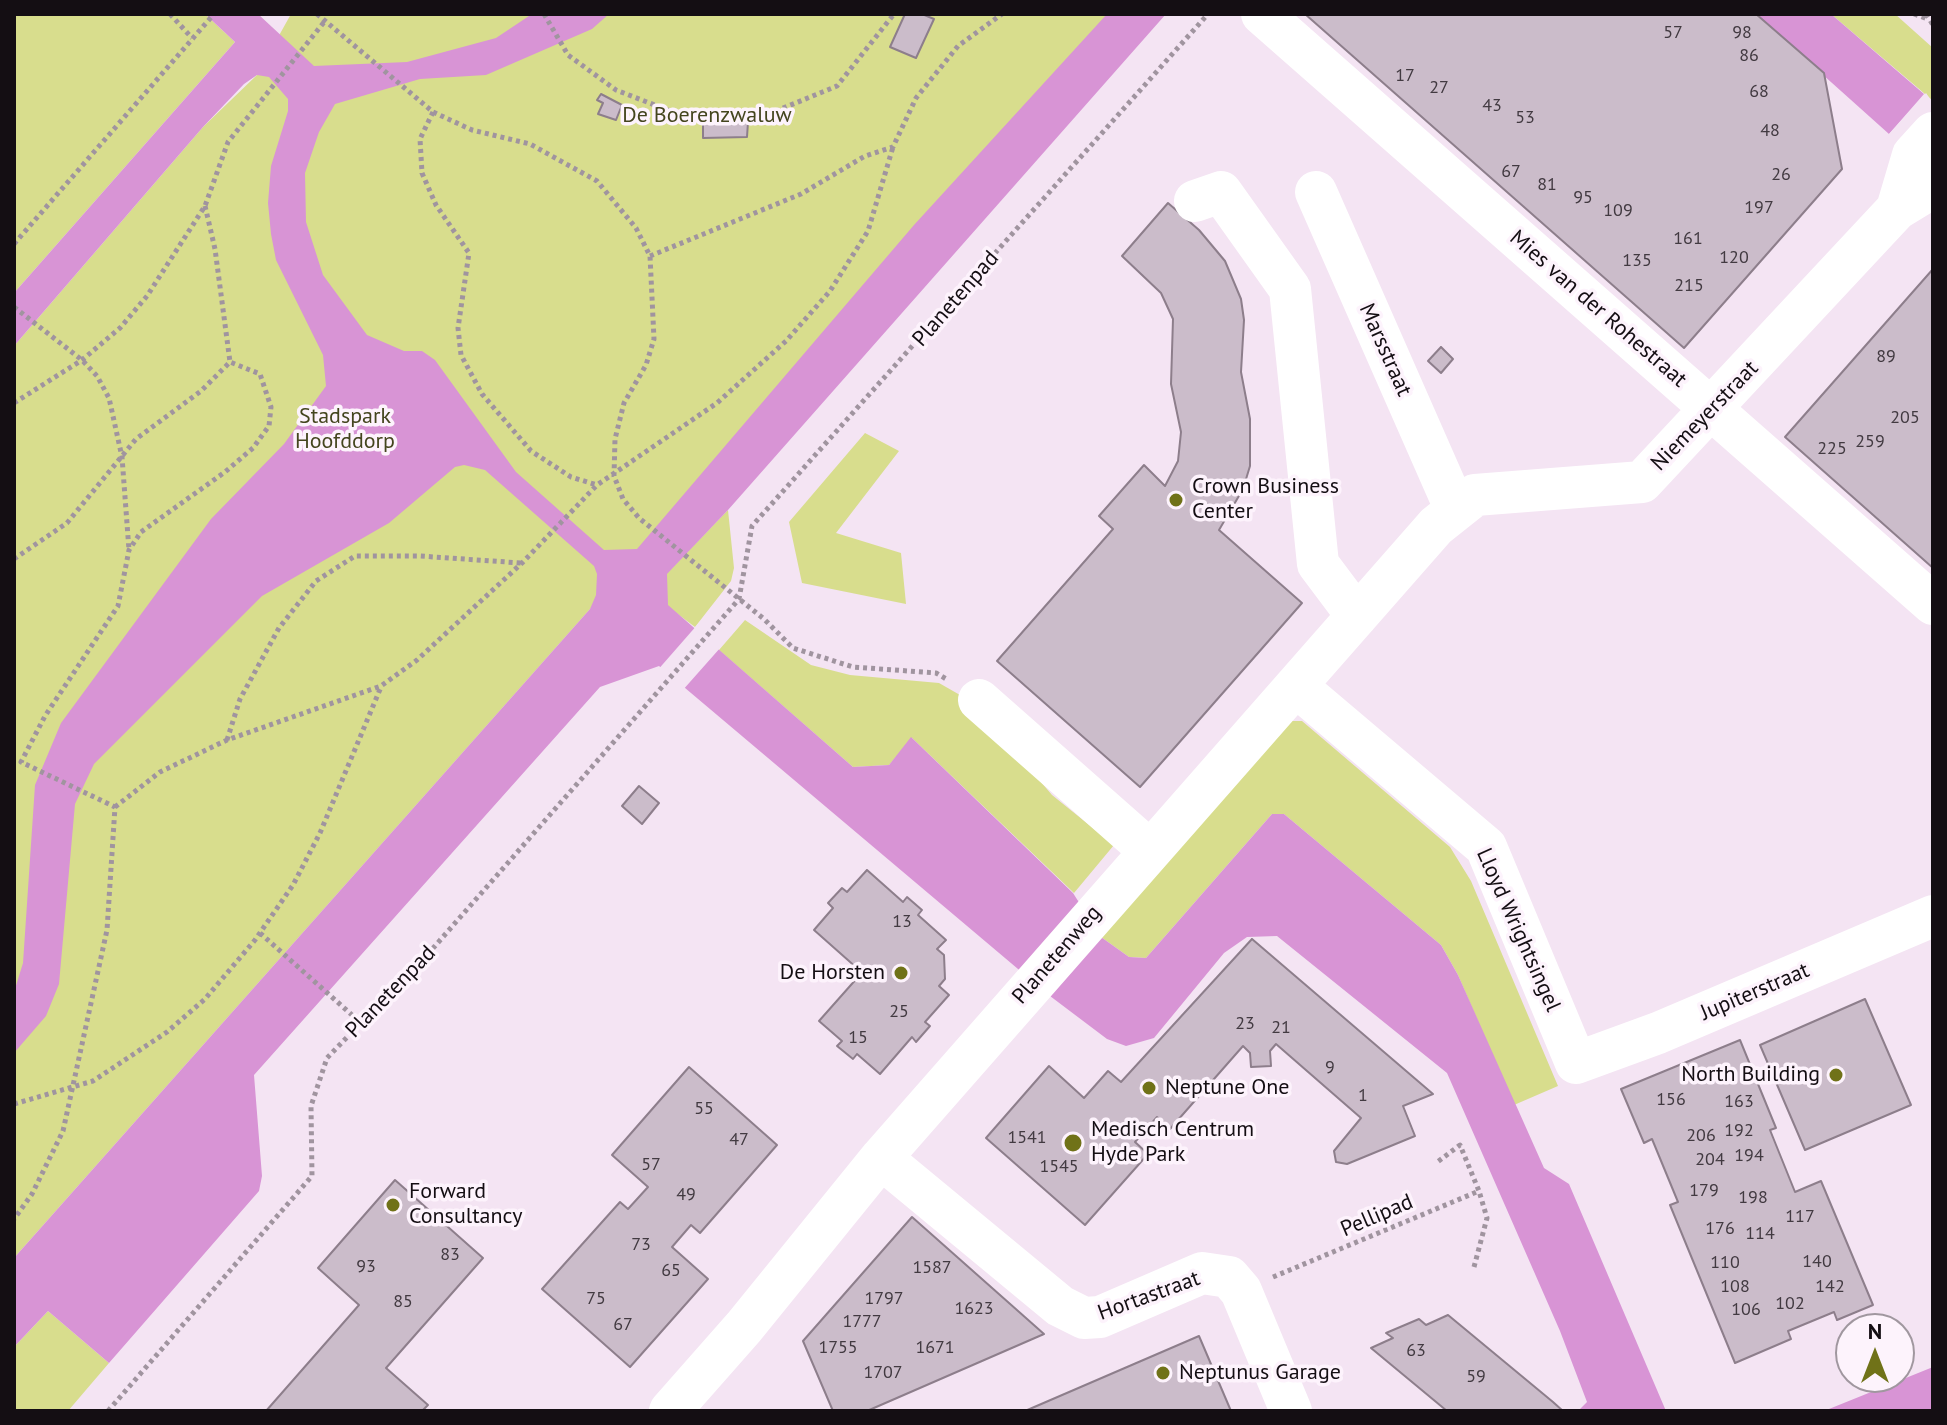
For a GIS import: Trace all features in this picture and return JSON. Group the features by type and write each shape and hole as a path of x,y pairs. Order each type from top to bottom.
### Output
{"street":[{"name":"Mies van der Rohestraat","path":"1262,14 1933,604"},
{"name":"Niemeyerstraat","path":"1455,508 1475,495 1642,482 1714,410 1897,209 1926,158"},
{"path":"1195,201 1221,192 1290,289 1318,564 1357,616"},
{"name":"Marsstraat","path":"1316,192 1455,508"},
{"path":"1290,289 1350,271"},
{"name":"Planetenweg","path":"670,1411 744,1327 881,1158 1149,850 1455,508"},
{"name":"Lloyd Wrightsingel","path":"1296,686 1486,847 1576,1063"},
{"path":"979,700 1149,850"},
{"name":"Jupiterstraat","path":"1576,1063 1672,1027 1933,916"},
{"name":"Hortastraat","path":"881,1158 1060,1306 1084,1318 1100,1317 1202,1273 1229,1277 1241,1291"},
{"path":"1241,1291 1291,1411"}],"path":[{"path":"170,14 192,38"},
{"path":"14,244 214,14"},
{"path":"317,14 347,36 433,112 472,130 530,144 597,181 636,228 650,256 654,339 646,365 624,403 615,439 614,476 623,499 639,518 739,599 793,648 853,667 936,673 979,700"},
{"path":"544,14 568,55 616,90 670,111 759,118 837,86 894,14"},
{"path":"14,1219 48,1165 63,1131 107,930 115,807 160,772 227,740 381,686 417,660 522,563 597,485 717,403 786,341 830,291 868,231 893,147 916,98 950,56 1002,14"},
{"name":"Planetenpad","path":"108,1411 312,1176 311,1106 319,1074 327,1058 435,946 739,599 752,526 1208,14"},
{"path":"1914,14 1927,17 1933,25"},
{"path":"14,403 82,360 120,328 147,296 205,206 228,142 325,21"},
{"path":"433,112 420,139 422,173 436,205 469,253 458,328 461,355 482,394 531,451 571,477 597,485"},
{"path":"650,256 801,194 865,156 893,147"},
{"path":"205,206 218,262 230,362"},
{"path":"14,307 82,360 97,376 109,398 122,457 129,550 118,606 45,716 21,762 14,767"},
{"path":"14,559 67,523 136,439 201,391 230,362"},
{"path":"129,550 141,532 253,448 269,426 271,407 260,374 230,362"},
{"path":"227,740 240,699 279,628 316,581 355,556 420,556 522,563"},
{"path":"14,1104 93,1081 167,1032 205,999 260,933 293,885 320,833 381,686"},
{"path":"21,762 115,807"},
{"path":"260,933 361,1023"},
{"path":"1436,1163 1460,1145 1479,1191 1487,1218 1474,1267"},
{"name":"Pellipad","path":"1241,1291 1479,1191"}],"green space":[{"path":"14,14 205,14 235,42 14,293"},
{"name":"Stadspark Hoofddorp","path":"291,14 1108,14 591,608 14,1258 14,346 203,127 257,75"},
{"path":"1831,14 1895,14 1933,48 1932,100"},
{"path":"865,433 899,451 836,533 901,553 906,604 802,583 789,522"},
{"path":"728,510 734,568 731,581 695,627 667,606 666,574"},
{"path":"745,620 811,665 850,675 939,683 974,703 1052,795 1114,845 1074,893 912,738 889,765 853,767 719,650"},
{"path":"1284,721 1302,721 1450,847 1471,881 1558,1086 1514,1105 1458,975 1441,945 1284,814 1272,814 1146,958 1129,957 1101,937"},
{"path":"48,1311 109,1363 68,1411 14,1411 14,1347"}],"shaded area":[{"path":"205,14 258,14 314,66 407,62 496,38 532,14 609,14 592,29 486,75 420,79 335,104 319,132 305,173 306,222 323,275 367,335 404,351 422,351 435,360 516,472 604,550 637,549 914,225 1107,14 1166,14 728,510 667,574 668,605 853,767 889,765 911,737 1073,893 1101,937 1129,957 1146,958 1272,814 1284,814 1441,945 1458,975 1544,1168 1569,1184 1666,1411 1578,1411 1587,1402 1560,1331 1447,1073 1277,936 1247,937 1224,953 1154,1038 1126,1046 1107,1039 1050,996 659,666 600,687 254,1075 262,1176 259,1191 109,1363 48,1311 14,1347 14,1258 590,609 596,595 597,574 594,566 485,470 464,465 455,467 389,523 262,596 94,764 75,804 59,984 46,1016 14,1053 14,992 23,963 35,785 61,723 211,519 284,444 326,386 323,355 276,260 271,234 268,203 271,166 288,111 288,99 269,77 257,75 244,84 203,127 14,346 14,293 235,42"},
{"path":"1755,14 1831,14 1924,94 1889,134"},
{"path":"1933,1367 1933,1411 1824,1411 1869,1393 1915,1393 1915,1374"}],"pier":[{"path":"1926,93 1933,103 1933,169 1889,134"},
{"path":"698,624 721,647 682,691 656,672"}],"building":[{"path":"905,14 922,14 934,19 916,58 890,47"},
{"path":"1305,14 1756,14 1824,73 1842,169 1684,348"},
{"path":"601,94 622,105 616,120 598,114 603,103 597,100"},
{"path":"703,122 748,122 747,137 703,138"},
{"name":"Crown Business Center","path":"1168,203 1199,230 1225,261 1241,299 1244,320 1241,372 1250,419 1250,466 1243,489 1219,530 1302,603 1140,787 997,661 1113,529 1099,516 1144,465 1165,486 1178,461 1181,432 1171,384 1173,319 1161,293 1122,256"},
{"path":"1933,269 1933,568 1785,437"},
{"path":"1441,347 1453,359 1441,373 1428,361"},
{"path":"639,786 659,803 642,824 622,806"},
{"name":"De Horsten","path":"867,870 903,902 907,897 922,910 918,915 946,940 937,949 944,955 945,979 939,986 949,995 925,1022 930,1026 916,1042 912,1037 880,1074 857,1054 853,1059 837,1046 842,1041 819,1021 858,977 858,969 814,930 833,908 828,903 842,888 847,892"},
{"name":"Neptune One","path":"1252,939 1433,1094 1403,1106 1415,1136 1347,1164 1336,1162 1334,1151 1361,1118 1276,1044 1270,1051 1271,1066 1251,1067 1250,1053 1243,1046 1170,1129 1157,1117 1135,1142 1148,1154 1085,1225 986,1138 1049,1066 1084,1098 1108,1071 1121,1082"},
{"name":"North Building","path":"1865,999 1911,1105 1805,1150 1760,1045"},
{"path":"1740,1040 1776,1128 1770,1130 1795,1192 1821,1181 1873,1305 1854,1313 1835,1315 1834,1312 1788,1331 1791,1339 1735,1363 1670,1205 1678,1202 1652,1139 1644,1143 1621,1089"},
{"path":"689,1067 777,1145 700,1233 691,1225 672,1247 708,1279 630,1367 542,1289 620,1202 628,1209 648,1187 612,1155"},
{"path":"395,1180 483,1258 386,1368 428,1405 422,1411 266,1411 359,1305 318,1268"},
{"path":"912,1217 1044,1334 867,1411 833,1411 803,1341"},
{"path":"1448,1315 1563,1411 1447,1411 1371,1348 1393,1338 1386,1333 1419,1319 1426,1325"},
{"name":"Neptunus Garage","path":"1199,1336 1231,1411 1025,1411"}],"place":[{"name":"Crown Business Center","path":"1176,500"},
{"name":"De Horsten","path":"901,973"},
{"name":"North Building","path":"1836,1075"},
{"name":"Neptune One","path":"1149,1088"},
{"name":"Medisch Centrum Hyde Park","path":"1073,1143"},
{"name":"Forward Consultancy","path":"393,1205"},
{"name":"Neptunus Garage","path":"1163,1373"}],"park label":[{"name":"De Boerenzwaluw","path":"707,116"}]}
